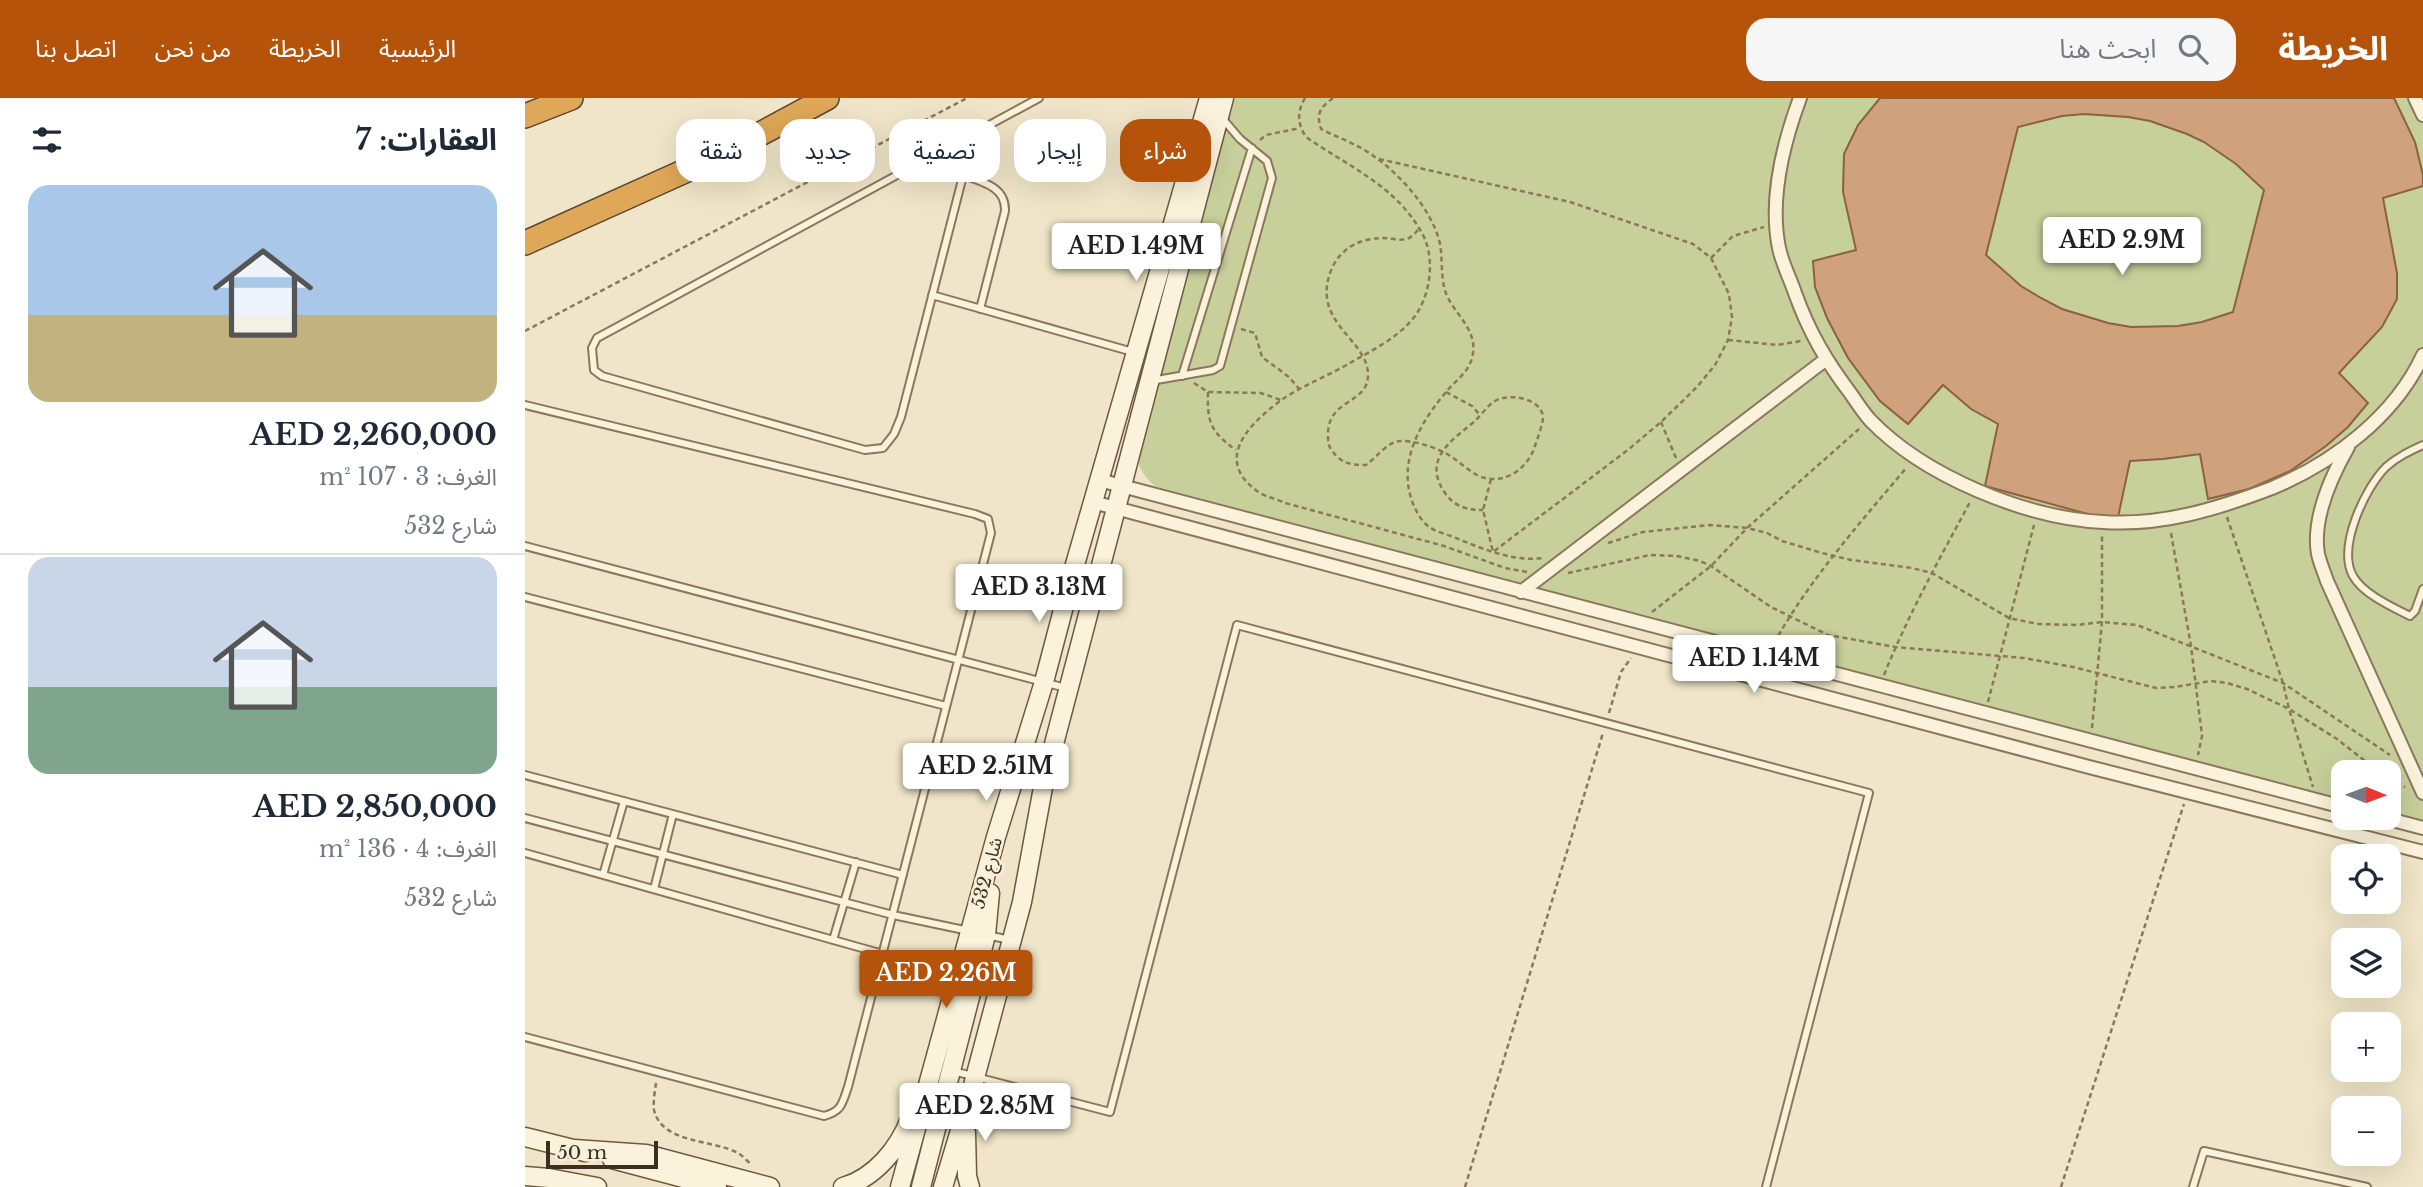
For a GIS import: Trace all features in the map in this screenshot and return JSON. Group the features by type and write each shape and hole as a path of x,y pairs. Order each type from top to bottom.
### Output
{"highway":[{"path":"525,116 571,98"},
{"path":"525,243 725,153 827,98"}],"street":[{"path":"1800,98 1789,127 1776,192 1779,248 1800,307 1825,360 1869,419 1916,457 1954,481 2038,512 2102,522 2168,519 2224,507 2298,477 2350,443 2389,407 2413,377 2421,362"},
{"path":"2415,98 2423,115"},
{"name":"شارع 532","path":"900,1187 973,932 996,837 1044,682 1135,353 1213,102"},
{"name":"شارع 532","path":"943,1187 1022,902 1044,782 1150,381 1213,102"},
{"path":"1521,592 1825,360"},
{"path":"2350,443 2332,475 2320,512 2318,553 2327,581 2423,793"},
{"path":"1099,480 2331,804"},
{"path":"1093,502 2089,767 2423,852"},
{"path":"921,1187 951,1071 993,812 1013,779"},
{"path":"2401,822 2423,828"},
{"path":"843,1187 860,1179 890,1157 905,1132 973,932"},
{"path":"968,1104 965,1144 970,1187"},
{"path":"525,1137 717,1187"},
{"path":"574,1149 646,1154 769,1187"},
{"path":"525,1176 597,1187"}],"lane":[{"path":"1000,119 1039,98"},
{"path":"1150,381 1213,370 1220,366 1272,178 1267,161 1252,148 1213,102"},
{"path":"1182,376 1252,148"},
{"path":"889,179 597,338 592,348 591,361 594,370 602,376 865,450 883,448 894,434 901,417 961,182"},
{"path":"980,182 995,188 1004,196 1005,211 980,309"},
{"path":"932,295 1135,353"},
{"path":"525,405 975,514 988,519 991,533 841,1107 835,1113 824,1116 525,1037"},
{"path":"2423,445 2403,454 2385,468 2373,485 2350,534 2349,563 2354,577 2366,590 2410,616 2416,611 2423,589"},
{"path":"525,546 1068,688"},
{"path":"525,597 946,706"},
{"path":"951,1071 1110,1112 1237,625 1869,793 1766,1187"},
{"path":"525,775 903,875"},
{"path":"603,875 624,801"},
{"path":"654,889 673,814"},
{"path":"525,818 893,915 1012,941"},
{"path":"525,853 883,954"},
{"path":"833,940 856,862"},
{"path":"2193,1187 2204,1151 2367,1187"}],"path":[{"path":"525,331 967,98"},
{"path":"1305,98 1299,107 1300,128 1306,137 1366,174 1409,212 1424,237 1430,264 1425,299 1412,320 1362,356 1281,400 1242,436 1236,450 1237,464 1244,478 1260,493 1361,525 1444,546 1505,568 1544,574 1574,573 1650,555 1677,556 1700,561 1771,607 1828,635 1895,647 2036,660 2098,672 2156,688 2211,681 2227,683 2247,689 2289,709 2337,739 2364,760"},
{"path":"1333,98 1321,107 1317,118 1321,130 1378,159 1405,185 1430,216 1440,244 1447,296 1466,323 1472,341 1472,357 1466,371 1446,392 1413,443 1406,475 1408,495 1418,514 1430,528 1493,552 1530,559 1570,555"},
{"path":"1252,148 1266,135 1300,128"},
{"path":"1378,159 1570,202 1693,244 1711,258 1729,294 1732,317 1728,340 1715,365 1697,387 1661,422 1493,552"},
{"path":"1711,258 1733,236 1777,225"},
{"path":"1419,230 1408,239 1359,241 1341,254 1332,268 1326,287 1331,312 1362,356 1368,373 1365,389 1355,399 1341,405 1330,420 1329,448 1338,459 1350,465 1366,465 1387,446 1397,441 1413,443 1442,451 1476,474 1491,479 1515,474 1527,464 1533,452 1543,415 1532,402 1513,397 1492,403 1442,451 1438,474 1441,487 1448,497 1467,510 1483,510"},
{"path":"1232,326 1255,333 1262,357 1281,370 1300,390"},
{"path":"1728,340 1777,345 1815,338"},
{"path":"1182,376 1208,393 1261,393 1281,400"},
{"path":"1446,392 1472,406 1480,415"},
{"path":"1208,393 1207,414 1218,437 1236,450"},
{"path":"1647,625 1651,614 1711,566 1747,528 1869,419"},
{"path":"1661,422 1681,470"},
{"path":"1766,656 1789,616 1832,556 1916,457"},
{"path":"1491,479 1483,510 1493,552"},
{"path":"1880,686 1895,647 1931,573 1977,490"},
{"path":"2224,507 2283,682 2318,800"},
{"path":"1985,713 2038,512"},
{"path":"2168,519 2192,646 2201,736 2196,769"},
{"path":"2090,741 2102,622 2102,522"},
{"path":"1609,543 1643,532 1696,526 1747,528 1832,556 1931,573 2009,618 2039,624 2077,625 2102,622 2137,625 2283,682 2399,761 2415,776"},
{"path":"1465,1187 1621,672 1639,647"},
{"path":"2061,1187 2188,791"},
{"path":"657,1072 654,1107 664,1128 674,1135 739,1153 759,1172"}],"green space":[{"path":"1235,98 2423,98 2423,824 2401,818 2401,760 2331,760 2331,800 1155,486 1142,470 1135,451"}],"building":[{"path":"1880,98 2394,98 2415,142 2423,186 2383,198 2397,273 2397,299 2382,327 2339,373 2368,403 2348,427 2290,471 2249,489 2208,499 2200,454 2130,461 2117,522 1985,486 1998,424 1971,409 1943,385 1908,424 1880,401 1848,358 1827,318 1815,287 1813,261 1856,250 1843,192 1844,154 1858,125","holes":["2084,114 2150,121 2204,142 2236,164 2264,190 2233,312 2178,326 2131,327 2108,323 2062,309 2041,298 2021,286 1986,255 2018,127 2062,116"]}]}
